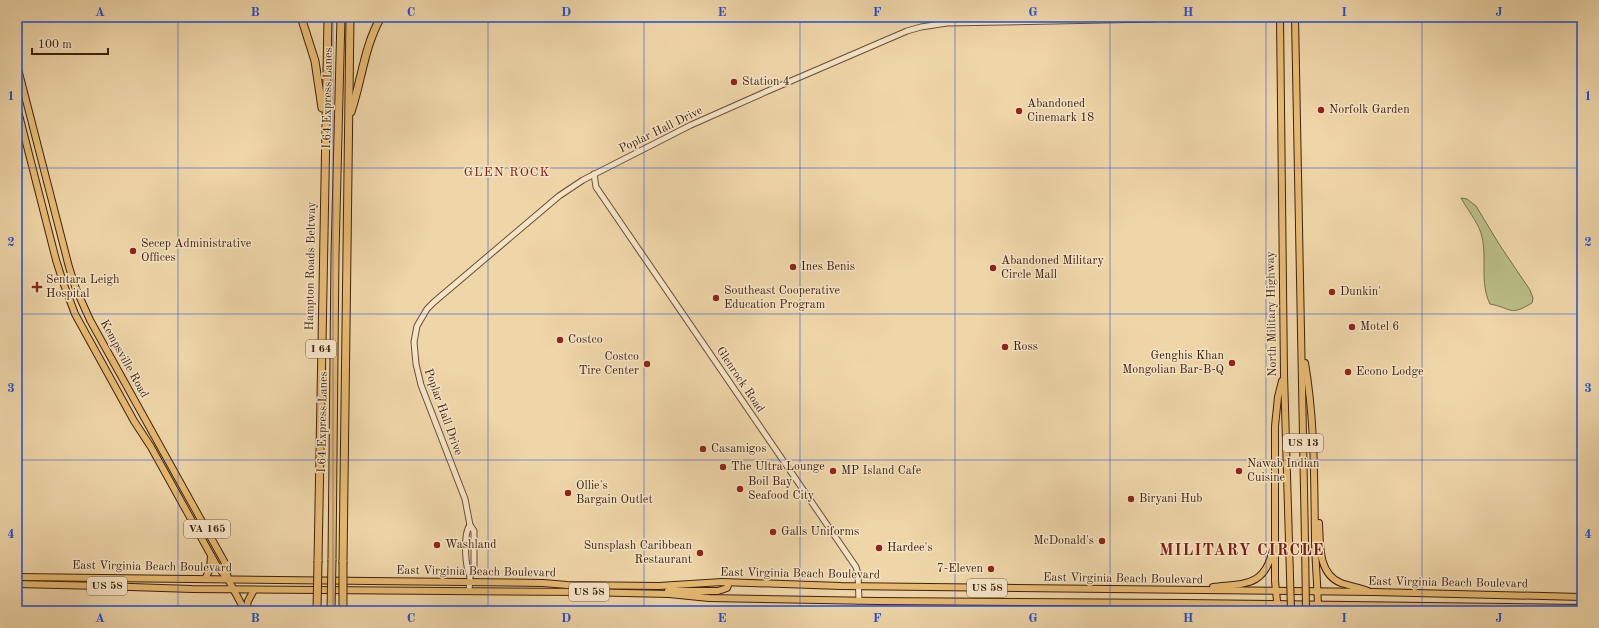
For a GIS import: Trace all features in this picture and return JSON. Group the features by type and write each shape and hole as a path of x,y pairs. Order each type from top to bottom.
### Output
{"highway":[{"path":"301,17 315,61 324,138"},
{"name":"Hampton Roads Beltway","path":"317,611 324,138 328,17"},
{"path":"336,17 340,57"},
{"name":"I 64 Express Lanes","path":"331,610 335,246 341,17"},
{"name":"I 64","path":"342,611 350,17"},
{"path":"348,119 356,97 365,52 381,17"}],"main road":[{"name":"North Military Highway","path":"1280,17 1284,374 1291,611"},
{"name":"US 13","path":"1295,18 1306,611"},
{"name":"Kempsville Road","path":"17,65 76,289 90,320 225,563 228,579"},
{"name":"Kempsville Road","path":"17,107 56,260 75,314 217,566 228,579 246,611"},
{"path":"1302,346 1309,387 1321,558 1330,576 1341,583 1374,592"},
{"path":"1278,608 1276,592 1276,464 1274,426 1278,397 1284,374"},
{"path":"1315,484 1315,550 1318,608"},
{"path":"1191,590 1238,584 1249,582 1258,578 1267,568 1275,540"},
{"path":"205,579 210,570 211,555"},
{"name":"East Virginia Beach Boulevard","path":"17,577 470,579 567,585 659,586 729,582 859,586 1374,592 1582,597"},
{"path":"659,594 670,590 718,592 727,588 729,582"},
{"name":"East Virginia Beach Boulevard","path":"17,584 234,590 469,591 659,594 709,598 859,601 1153,603 1278,608 1582,608"},
{"path":"246,611 248,601 254,590"},
{"path":"1153,603 1166,606 1230,611"},
{"path":"1401,611 1425,607"}],"street":[{"name":"Poplar Hall Drive","path":"469,591 470,579 474,566 474,533 470,525 464,499 420,381 414,349 415,334 427,309 434,302 559,196 594,174 705,119 854,54 921,27 947,23 1212,17"},
{"path":"1280,17 1295,18"},
{"name":"Glenrock Road","path":"594,174 596,187 856,567 859,586 859,601"}],"green space":[{"path":"1461,198 1467,199 1476,206 1499,244 1530,290 1533,298 1532,303 1514,311 1490,304 1485,287 1484,251 1481,233"}],"place":[{"name":"Station 4","path":"734,82"},
{"name":"Norfolk Garden","path":"1321,110"},
{"name":"Abandoned Cinemark 18","path":"1019,111"},
{"name":"Secep Administrative Offices","path":"133,251"},
{"name":"Ines Benis","path":"793,267"},
{"name":"Abandoned Military Circle Mall","path":"993,268"},
{"name":"Sentara Leigh Hospital","path":"37,287"},
{"name":"Dunkin'","path":"1332,292"},
{"name":"Southeast Cooperative Education Program","path":"716,298"},
{"name":"Motel 6","path":"1352,327"},
{"name":"Costco","path":"560,340"},
{"name":"Ross","path":"1005,347"},
{"name":"Genghis Khan Mongolian Bar-B-Q","path":"1232,363"},
{"name":"Costco Tire Center","path":"647,364"},
{"name":"Econo Lodge","path":"1348,372"},
{"name":"Casamigos","path":"703,449"},
{"name":"The Ultra Lounge","path":"723,467"},
{"name":"MP Island Cafe","path":"833,471"},
{"name":"Nawab Indian Cuisine","path":"1239,471"},
{"name":"Boil Bay Seafood City","path":"740,489"},
{"name":"Ollie's Bargain Outlet","path":"568,493"},
{"name":"Biryani Hub","path":"1131,499"},
{"name":"Galls Uniforms","path":"773,532"},
{"name":"McDonald's","path":"1102,541"},
{"name":"Washland","path":"437,545"},
{"name":"Hardee's","path":"879,548"},
{"name":"Sunsplash Caribbean Restaurant","path":"700,553"},
{"name":"7-Eleven","path":"991,569"}],"district":[{"name":"GLEN ROCK","path":"507,172"},
{"name":"MILITARY CIRCLE","path":"1242,551"}]}
